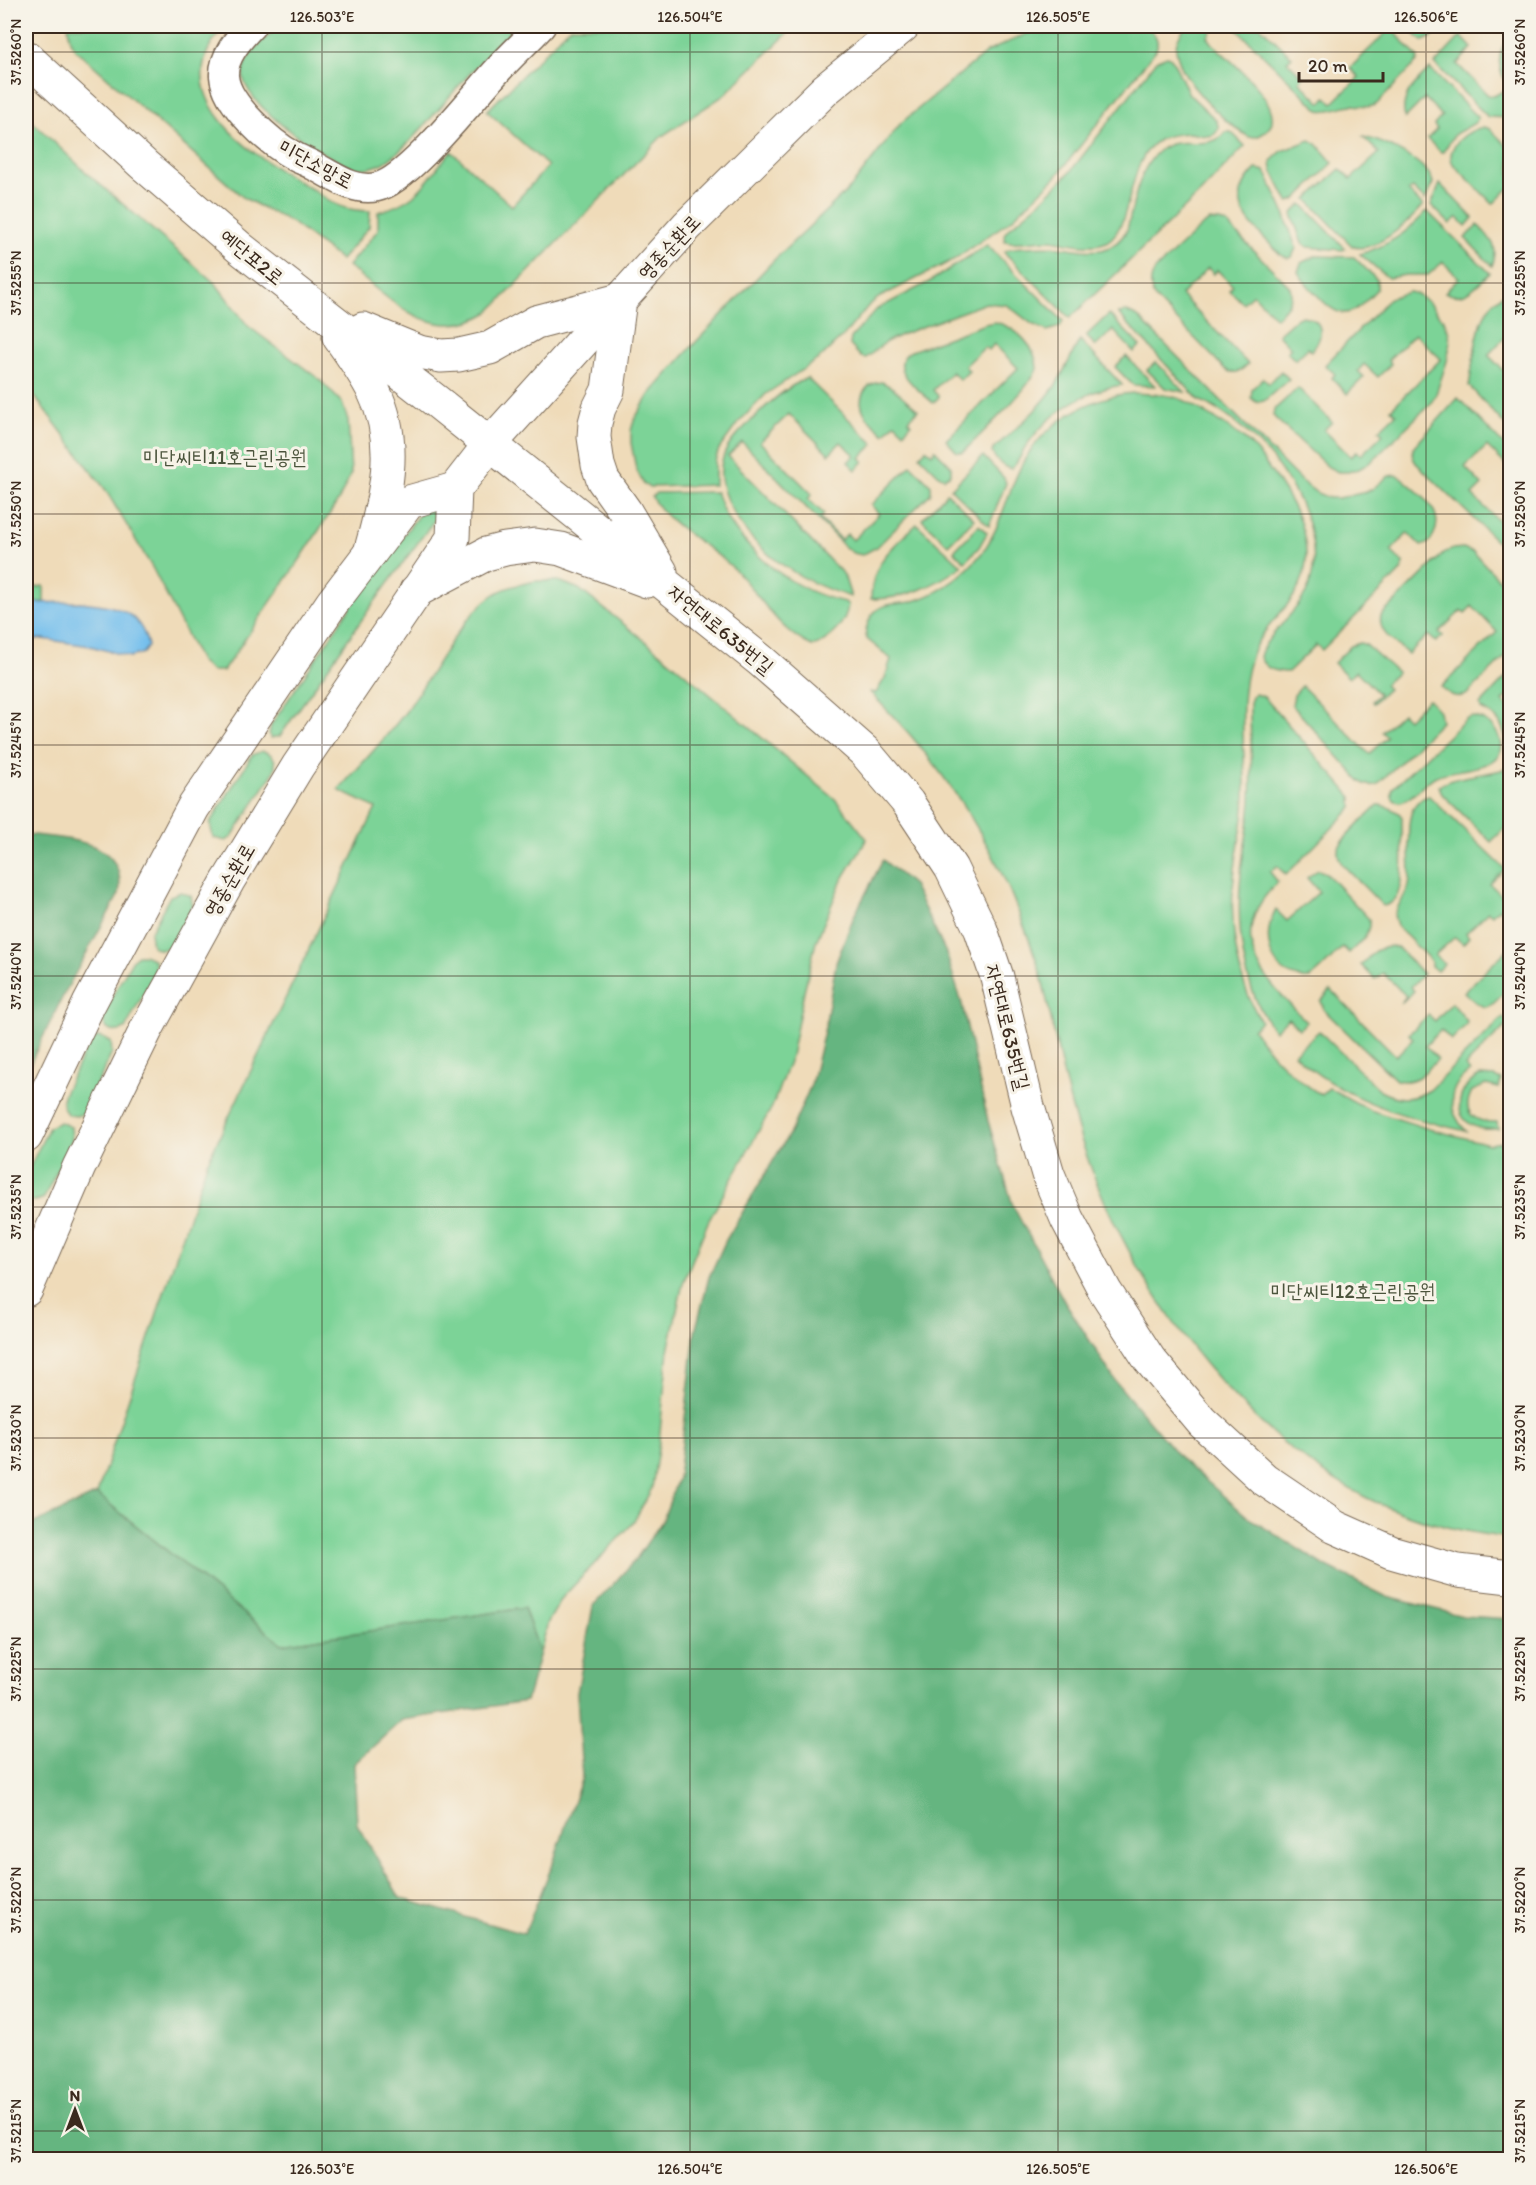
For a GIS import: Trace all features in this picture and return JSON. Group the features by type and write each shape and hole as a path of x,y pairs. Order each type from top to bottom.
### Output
{"street":[{"name":"미단소망로","path":"251,26 238,39 226,61 224,76 228,91 235,103 267,137 292,156 358,188 378,187 398,177 428,148 541,26"},
{"name":"영종순환로","path":"26,1290 79,1167 146,1030 228,880 298,766 453,538 455,489 490,444 687,226 826,89 903,26"},
{"name":"예단포2로","path":"26,57 144,165 240,248 490,444"},
{"path":"320,310 419,352 441,356 459,355 490,348 536,322 620,300 608,390 595,423 594,437 598,465 603,480 625,511 672,590"},
{"path":"320,310 357,362 374,392 382,410 386,428 389,462 387,486 369,555"},
{"name":"자연대로635번길","path":"490,444 760,660 865,752 908,803 951,868 981,930 998,977 1028,1107 1048,1173 1067,1219 1105,1291 1149,1359 1202,1422 1264,1479 1335,1527 1391,1552 1458,1571 1510,1577"},
{"path":"26,1136 89,1004 193,808 333,603 409,502 455,489"},
{"path":"416,591 486,554 534,545 561,549 672,590"}],"green space":[{"path":"68,26 225,26 208,51 203,75 207,97 219,118 258,156 281,171 341,206 370,211 369,227 341,260 291,222 244,198 75,49 70,41"},
{"path":"279,26 517,26 472,71 400,151 379,165 371,168 357,168 326,155 288,129 255,99 246,85 243,72 248,58 257,46"},
{"path":"571,26 795,26 723,96 662,136 489,312 469,321 449,324 431,322 396,304 348,266 378,230 378,212 413,196 451,151 512,206 548,166 487,111"},
{"path":"1043,26 1148,26 1156,37 1157,46 1055,178 1011,220 953,260 880,297 869,305 845,334 820,358 766,394 738,423 719,449 715,461 715,485 650,487 644,485 636,469 631,431 634,420 649,395 773,261 852,186 901,123 987,52"},
{"path":"1187,26 1214,26 1208,37 1212,43 1263,95 1270,107 1272,118 1269,128 1263,134 1249,137 1239,130 1215,110 1193,85 1184,72 1176,46 1177,40"},
{"path":"1234,26 1260,26 1292,57 1287,61 1303,77 1299,81 1321,103 1326,97 1333,103 1359,77 1350,68 1391,28 1418,58 1417,62 1374,106 1353,105 1319,110"},
{"path":"1405,26 1433,26 1434,36 1423,41"},
{"path":"1510,35 1510,87 1502,74 1500,54"},
{"path":"1461,36 1472,48 1457,64 1488,95 1494,96 1503,91 1510,96 1510,118 1488,117 1435,64"},
{"path":"1167,56 1173,61 1189,94 1216,120 1219,128 1216,133 1207,136 1190,133 1170,136 1159,140 1148,150 1140,164 1119,227 1112,238 1101,244 1082,245 1051,240 1005,241 1006,231 1070,172 1157,60"},
{"path":"1430,69 1478,118 1475,123 1455,134 1443,152 1427,139 1437,129 1434,125 1442,116 1425,98 1405,118 1404,103 1410,90"},
{"name":"미단씨티11호근린공원","path":"26,116 89,175 216,284 248,326 319,379 342,403 348,420 351,473 346,485 299,561 223,671 211,671 200,661 152,567 105,489 26,385"},
{"path":"1484,127 1490,129 1510,149 1510,187 1493,204 1453,164 1451,158 1452,151 1459,140"},
{"path":"1225,132 1231,132 1245,146 1201,192 1070,318 1004,252 1009,249 1039,246 1089,251 1106,249 1120,239 1127,230 1142,176 1153,157 1161,149 1177,143 1211,141 1219,138"},
{"path":"1363,137 1382,143 1414,160 1430,175 1433,183 1425,200 1413,188 1408,191 1423,206 1409,220 1380,242 1360,248 1352,246 1307,199 1340,169 1351,179 1379,153"},
{"path":"1310,140 1317,144 1333,163 1295,200 1288,202 1272,170 1271,161 1282,151"},
{"path":"1256,169 1265,171 1283,210 1296,248 1292,257 1287,258 1281,255 1245,215 1241,205 1241,194 1245,182"},
{"path":"1440,184 1473,218 1466,226 1457,217 1450,224 1431,205"},
{"path":"1302,204 1345,248 1343,250 1308,247 1303,244 1292,214"},
{"path":"1427,211 1490,273 1464,294 1452,295 1445,292 1459,278 1443,262 1428,275 1388,278 1360,254 1380,247 1397,237"},
{"path":"1210,221 1227,224 1290,287 1291,292 1288,304 1276,318 1253,294 1243,303 1229,290 1233,286 1217,270 1214,274 1208,268 1181,295 1248,364 1236,372 1226,370 1154,297 1151,290 1151,280 1155,270"},
{"path":"1478,225 1495,248 1492,266 1465,238"},
{"path":"987,245 1063,321 1060,327 1047,331 1032,324 1007,305 986,303 903,334 886,342 866,358 861,357 850,345 851,338 877,309 929,282"},
{"path":"1315,256 1354,257 1377,280 1377,289 1356,309 1343,313 1336,311 1311,289 1298,272 1301,263"},
{"path":"1510,291 1510,332 1488,355 1507,374 1504,377 1510,384 1510,430 1469,386 1475,346 1483,319 1498,298"},
{"path":"1409,292 1417,294 1429,303 1444,321 1449,333 1447,361 1436,394 1431,403 1371,462 1359,469 1338,472 1328,467 1276,419 1273,415 1274,410 1298,388 1332,422 1324,430 1351,457 1357,451 1361,455 1383,434 1379,430 1396,414 1391,409 1441,359 1415,334 1388,360 1391,364 1378,377 1364,364 1358,371 1364,377 1347,394 1332,378 1335,374 1325,365 1390,298"},
{"path":"1127,312 1138,317 1301,481 1317,493 1329,498 1339,498 1362,493 1372,489 1389,476 1396,475 1422,496 1433,509 1437,525 1432,539 1426,545 1421,546 1408,533 1391,551 1404,564 1401,571 1322,650 1316,645 1288,672 1271,669 1260,657 1267,642 1296,608 1307,591 1313,564 1311,536 1302,507 1287,479 1267,453 1245,431 1222,413 1199,400 1118,313"},
{"path":"1109,314 1140,346 1134,352 1113,330 1096,346 1086,336"},
{"path":"1302,316 1318,324 1320,334 1319,340 1311,351 1308,348 1295,360 1287,352 1291,348 1278,334"},
{"path":"995,322 1010,328 1024,339 1033,353 1037,369 1003,412 963,452 957,452 946,440 1018,368 994,344 989,350 985,347 965,366 969,371 960,380 952,372 933,390 939,397 933,403 914,386 903,372 903,359 909,352"},
{"path":"1080,340 1122,385 1082,397 1058,412 1038,431 1014,466 1011,469 1005,467 992,453 993,449 1041,404 1059,380"},
{"path":"1126,356 1155,386 1133,385 1115,367"},
{"path":"1156,362 1185,392 1165,388 1147,370"},
{"path":"1281,371 1289,379 1264,401 1256,402 1251,398 1252,389 1263,378 1269,384"},
{"path":"807,378 874,444 860,458 864,461 856,470 848,462 855,455 841,442 829,454 789,414 760,442 812,494 808,499 824,514 820,519 841,540 847,534 853,540 879,514 871,505 911,465 931,485 931,493 877,547 862,555 847,549 742,442 728,456 844,575 851,597 814,583 779,563 750,536 738,520 722,487 722,463 732,440 774,399"},
{"path":"882,382 893,388 918,410 908,420 911,424 904,432 895,423 884,434 863,411 861,399 866,389 875,383"},
{"name":"미단씨티12호근린공원","path":"1134,393 1165,395 1186,401 1251,445 1284,491 1301,524 1304,536 1306,561 1298,589 1257,644 1246,674 1244,691 1245,797 1232,907 1240,967 1252,1004 1261,1021 1253,1029 1284,1066 1321,1095 1329,1088 1370,1110 1429,1129 1489,1144 1510,1141 1510,1538 1436,1524 1365,1497 1318,1469 1274,1434 1233,1395 1195,1351 1161,1304 1131,1255 1106,1205 1086,1154 1073,1111 1039,968 1023,922 1000,869 978,829 940,773 912,737 870,692 876,693 885,678 891,659 867,639 867,626 874,613 884,606 911,602 929,595 947,586 962,574 985,549 1025,459 1046,433 1058,422 1087,405 1102,399"},
{"path":"1458,398 1510,451 1510,463 1507,466 1487,446 1465,467 1482,485 1472,495 1510,532 1510,554 1416,463 1413,457 1414,447"},
{"path":"926,449 932,454 935,450 951,466 951,474 944,478 940,476 920,456"},
{"path":"983,456 1006,483 989,526 951,489"},
{"path":"716,492 727,518 763,560 810,591 848,605 847,612 836,631 824,641 812,646 786,629 735,570 664,514 652,497 656,493"},
{"path":"947,493 974,519 948,545 922,519"},
{"path":"437,507 436,518 280,736 271,738 269,735 271,725 356,599 423,509"},
{"path":"917,524 962,566 941,580 908,594 871,599 872,586 879,565 892,548"},
{"path":"979,525 987,533 979,547 965,562 954,551"},
{"path":"1463,548 1473,552 1510,591 1510,652 1466,695 1455,696 1441,687 1497,632 1472,606 1465,613 1462,610 1439,632 1443,636 1436,642 1428,635 1408,654 1385,633 1381,616 1444,553"},
{"path":"536,581 559,581 579,589 664,656 835,799 867,839 841,882 816,942 791,1056 772,1107 708,1222 683,1283 668,1351 652,1488 633,1523 562,1598 548,1622 540,1653 524,1608 282,1644 97,1494 207,1163 376,808 338,790 399,720 457,633 480,606 502,590"},
{"path":"44,586 44,602 26,603 26,589"},
{"path":"1360,643 1366,645 1397,672 1384,685 1388,689 1373,703 1372,701 1379,694 1356,671 1349,678 1334,663 1351,646"},
{"path":"1510,673 1510,694 1503,701 1510,709 1510,750 1499,722 1481,709 1480,705"},
{"path":"1302,686 1369,754 1387,737 1382,732 1402,713 1408,719 1428,699 1439,711 1441,722 1378,784 1367,785 1361,782 1292,705 1294,695"},
{"path":"1255,694 1264,697 1352,797 1352,808 1286,875 1277,866 1270,872 1278,882 1261,902 1252,921 1251,939 1255,956 1263,973 1307,1022 1299,1029 1288,1018 1275,1031 1255,996 1243,956 1239,913 1241,873 1252,788 1250,703"},
{"path":"1473,717 1488,723 1496,731 1501,747 1498,756 1491,762 1480,766 1436,776 1407,799 1399,802 1394,800 1393,788 1467,718"},
{"path":"262,751 274,758 274,772 232,837 226,841 213,838 210,823 252,755"},
{"path":"1510,767 1510,823 1491,842 1442,794 1439,786 1453,780"},
{"path":"1429,796 1505,869 1490,884 1510,904 1510,920 1499,908 1492,915 1488,912 1466,933 1469,937 1463,944 1455,937 1435,955 1444,964 1437,971 1431,966 1431,961 1397,926 1394,915 1409,885 1409,821 1419,801"},
{"path":"1378,805 1392,809 1402,817 1401,882 1395,899 1383,906 1342,864 1338,852 1344,839"},
{"path":"26,834 74,840 104,852 114,862 119,876 119,894 64,994 26,1072"},
{"path":"883,860 913,885 946,953 962,1004 988,1121 1013,1206 1062,1297 1116,1382 1181,1459 1249,1518 1327,1567 1387,1597 1463,1616 1510,1619 1510,2159 26,2159 26,1527 97,1494 282,1644 524,1608 540,1653 526,1701 402,1720 354,1764 357,1824 400,1898 524,1934 552,1866 582,1777 577,1693 593,1606 636,1559 663,1520 678,1478 695,1332 709,1277 726,1240 791,1131 811,1085 825,1027 836,963 854,916"},
{"path":"1318,870 1326,873 1369,919 1369,925 1364,938 1349,953 1343,947 1316,973 1304,980 1278,966 1270,949 1269,929 1276,910 1287,921 1319,892 1307,878"},
{"path":"181,892 191,896 193,907 170,946 159,949 152,946 150,933 170,896"},
{"path":"1390,946 1398,948 1423,974 1411,987 1414,991 1400,1004 1406,996 1383,973 1375,979 1361,965 1375,951"},
{"path":"1510,947 1510,987 1492,1004 1484,1007 1464,992"},
{"path":"138,955 155,960 155,972 125,1029 111,1031 105,1026 104,1011 133,959"},
{"path":"1331,990 1396,1056 1413,1039 1409,1034 1428,1015 1435,1021 1452,1003 1467,1021 1466,1025 1451,1040 1441,1030 1425,1046 1438,1059 1424,1073 1409,1081 1396,1080 1324,1010 1321,1001"},
{"path":"1503,1017 1509,1023 1465,1066 1470,1072 1462,1078 1453,1092 1455,1115 1466,1131 1420,1120 1374,1104 1331,1083 1294,1054 1319,1031 1380,1091 1399,1098 1417,1096 1430,1090"},
{"path":"101,1037 111,1042 112,1053 84,1113 77,1116 68,1115 63,1106 63,1095 90,1041"},
{"path":"1480,1076 1501,1080 1499,1088 1486,1085 1472,1091 1469,1111 1477,1119 1497,1122 1498,1129 1481,1129 1469,1124 1463,1118 1460,1110 1462,1095 1466,1088"},
{"path":"60,1122 71,1127 72,1139 44,1198 30,1201 26,1198 26,1175 49,1127"}],"water":[{"path":"81,602 105,605 132,617 139,624 148,646 143,653 130,657 90,646 43,639 26,640 26,603"}]}
